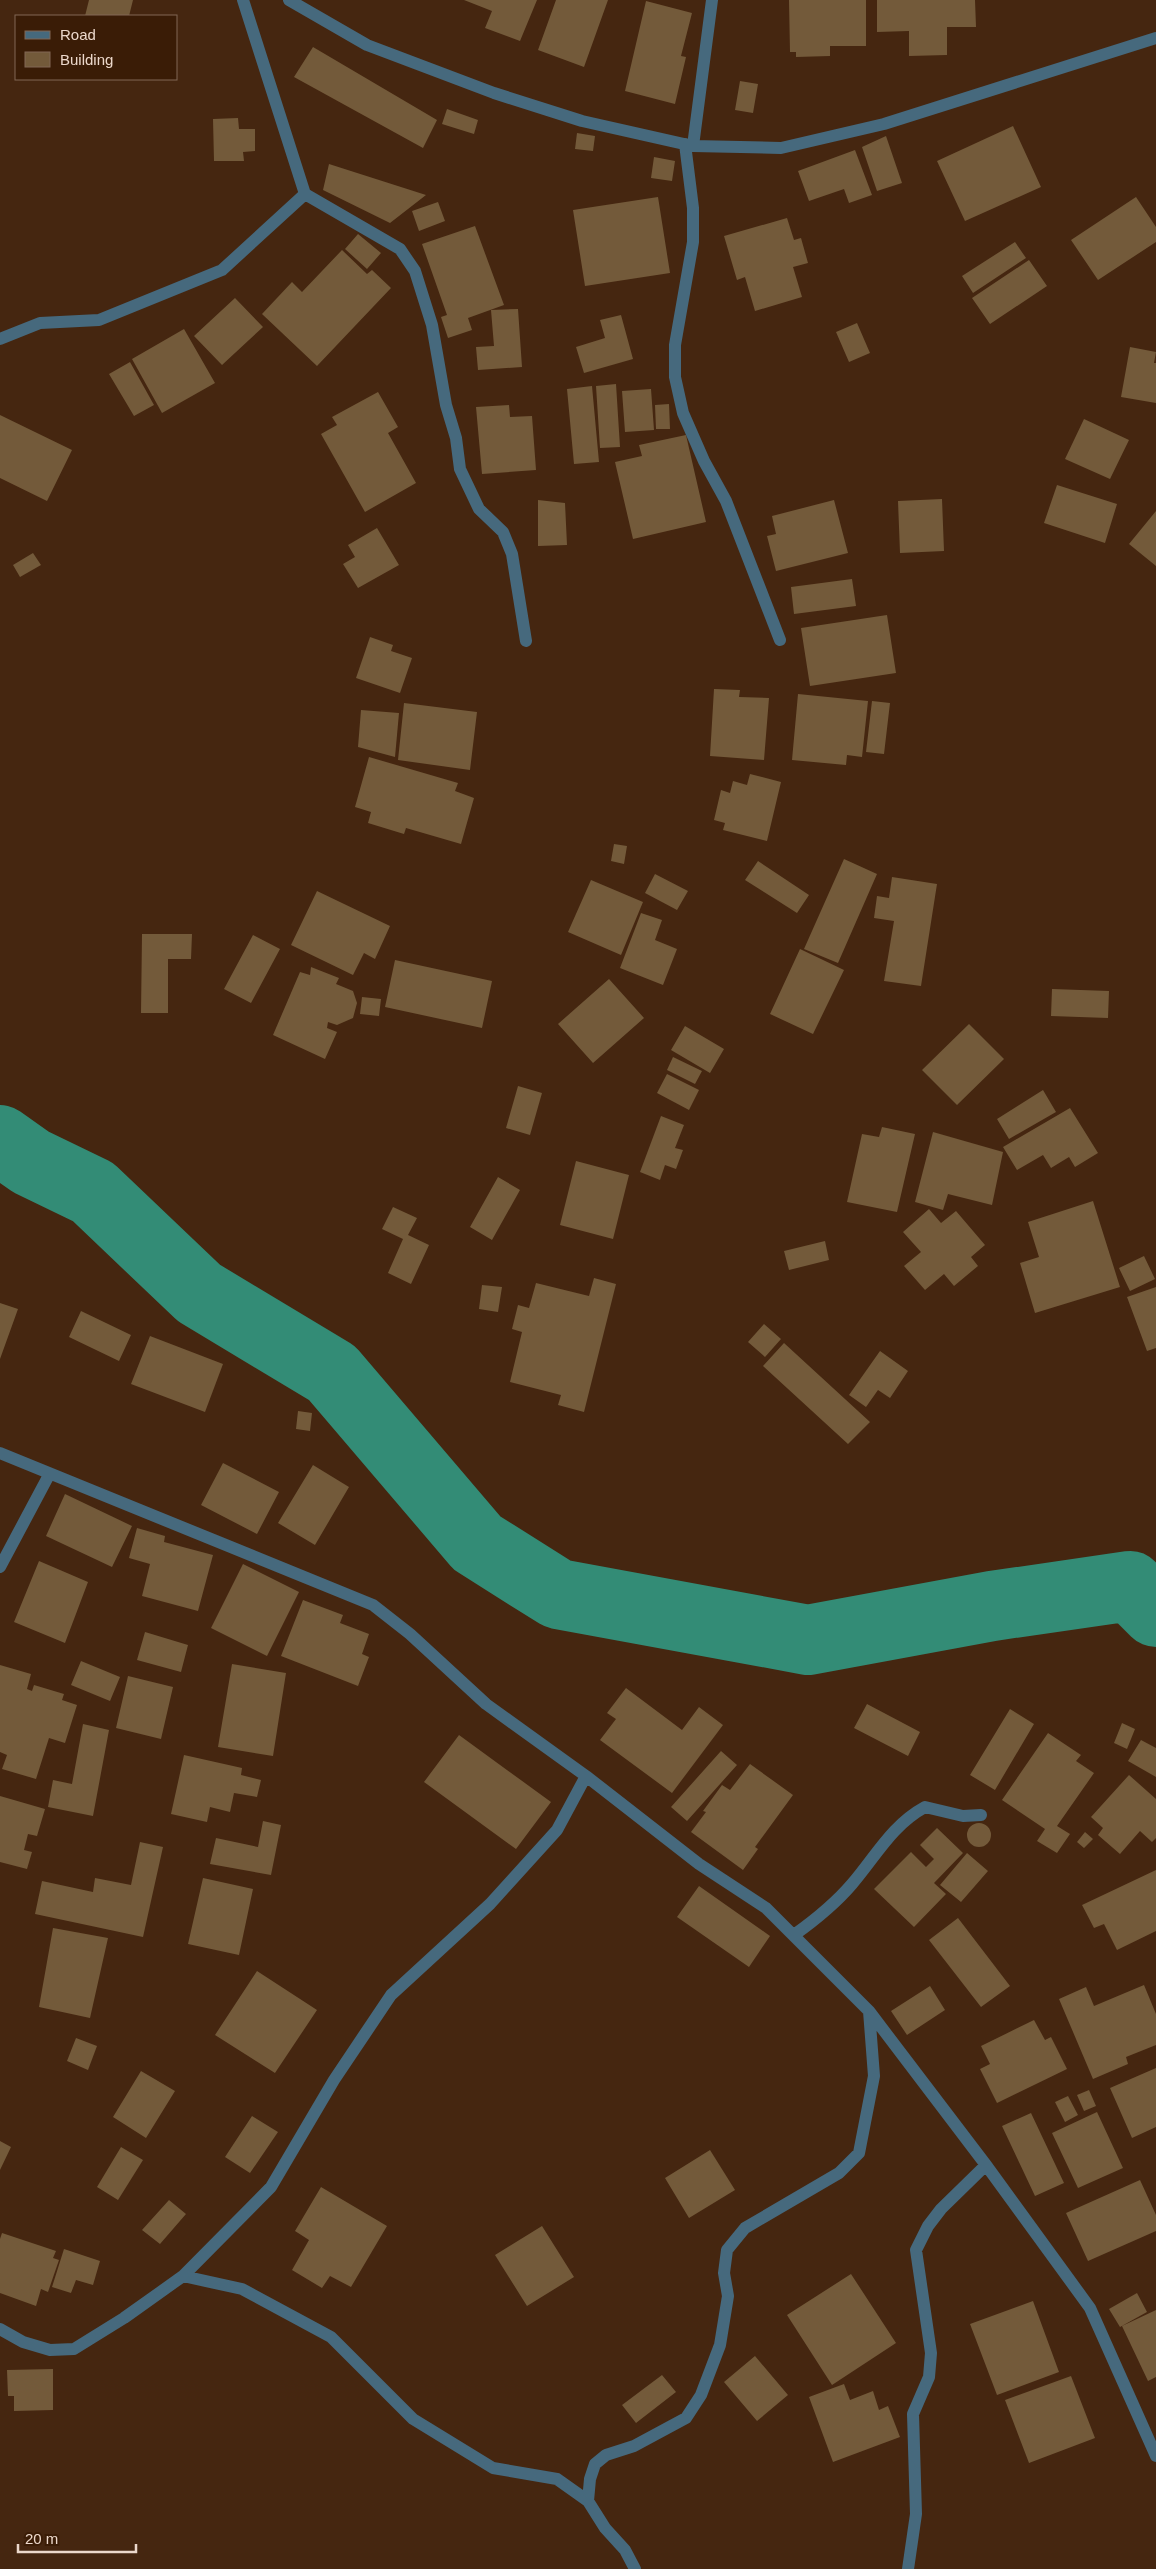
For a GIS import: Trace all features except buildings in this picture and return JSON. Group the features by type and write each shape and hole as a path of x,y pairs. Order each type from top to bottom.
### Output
{"street":[{"path":"242,0 305,194 400,249 415,271 432,325 446,406 456,438 460,469 479,509 502,532 512,554 526,640"},
{"path":"289,0 367,45 494,93 582,121 689,145 781,148 884,124 1156,38"},
{"path":"712,0 689,145 693,242 675,345 675,376 683,413 704,462 726,501 780,640"},
{"path":"0,339 40,323 99,320 222,270 305,194"},
{"path":"0,1453 49,1475 373,1605 410,1634 486,1704 586,1776 699,1864 766,1908 869,2011 986,2165 1090,2308 1156,2456"},
{"path":"0,1566 49,1475"},
{"path":"0,2329 23,2342 50,2350 74,2349 124,2318 183,2276 271,2187 334,2080 391,1995 490,1904 550,1837 556,1830 586,1776"},
{"path":"794,1935 821,1916 851,1886 906,1818 925,1807 963,1816 981,1815"},
{"path":"588,2501 590,2479 595,2464 606,2455 634,2446 686,2418 701,2395 720,2345 728,2296 724,2273 727,2250 745,2228 839,2173 859,2153 874,2076 869,2011"},
{"path":"908,2569 916,2514 913,2414 929,2377 931,2353 916,2250 928,2226 941,2209 986,2165"},
{"path":"183,2276 242,2289 331,2337 413,2419 494,2468 557,2479 588,2501 605,2528 625,2550 635,2569"}],"waterway":[{"path":"0,1140 31,1162 93,1192 199,1293 332,1373 477,1543 558,1594 808,1640 992,1606 1130,1586 1156,1612"}]}
